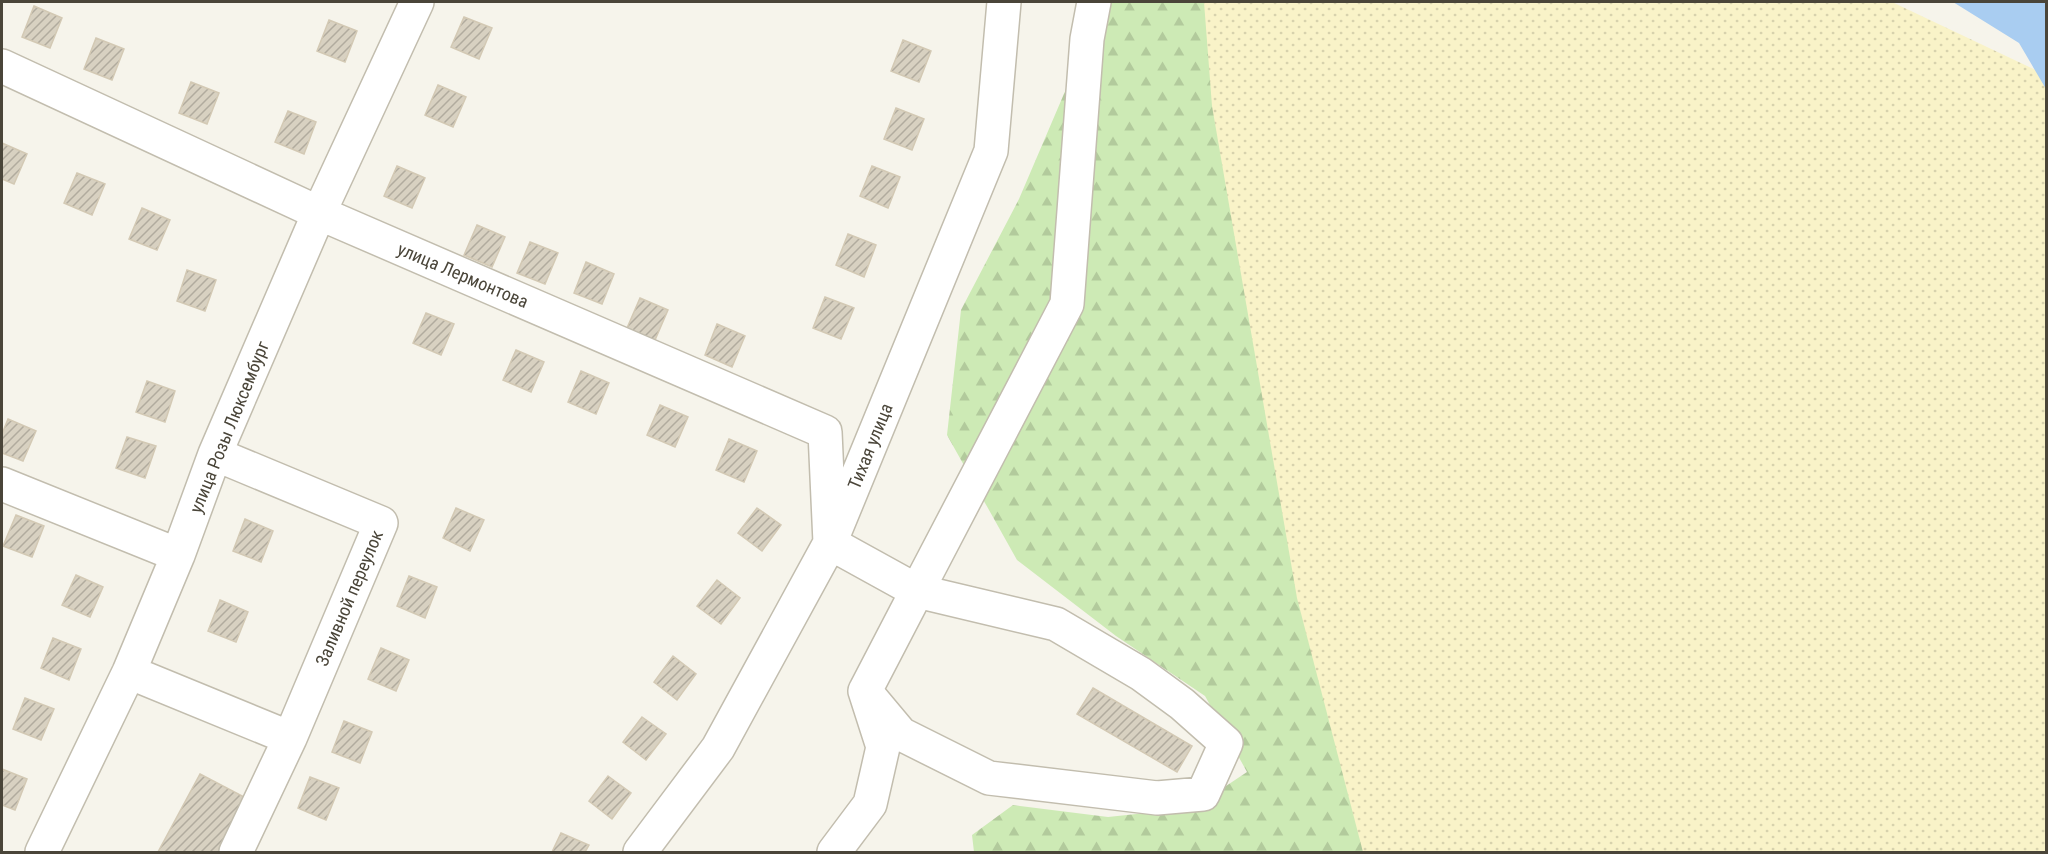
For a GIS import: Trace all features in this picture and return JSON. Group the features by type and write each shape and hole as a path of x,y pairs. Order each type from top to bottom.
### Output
{"street":[{"name":"улица Розы Люксембург","path":"42,852 129,672 178,555 214,454 319,213 417,2"},
{"name":"Тихая улица","path":"640,852 717,747 830,543 991,151 1004,2"},
{"path":"834,852 870,804 883,747 865,691 1067,304 1087,39 1094,2"},
{"name":"улица Лермонтова","path":"2,66 319,213 825,432 830,543"},
{"name":"Заливной переулок","path":"214,454 381,523 290,738 236,852"},
{"path":"2,484 178,555"},
{"path":"830,543 917,591 1056,624 1140,675 1182,704 1226,744 1203,794 1157,798 989,778 901,734 865,691"},
{"path":"129,672 290,738"}],"green space":[{"path":"1109,2 1376,2 1648,852 974,852 972,835 1013,805 1108,817 1193,808 1247,772 1205,696 1116,636 1017,560 947,435 961,310 1019,199 1087,40"}],"sand":[{"path":"1204,2 1892,2 2046,75 2046,852 1363,852 1297,598 1212,106"}],"water":[{"path":"1953,2 2046,2 2046,89 2019,43"}],"building":[{"path":"34,6 62,18 50,48 22,37"},
{"path":"464,17 492,28 479,59 451,47"},
{"path":"329,20 357,31 345,62 317,51"},
{"path":"96,38 124,49 112,80 84,69"},
{"path":"903,40 931,51 919,82 891,71"},
{"path":"191,82 219,93 207,124 179,113"},
{"path":"438,85 466,97 453,127 425,115"},
{"path":"896,108 924,119 912,150 884,139"},
{"path":"288,111 316,122 304,154 275,142"},
{"path":"2,143 27,154 14,184 2,179"},
{"path":"397,166 425,178 412,208 384,196"},
{"path":"872,166 900,177 888,208 860,196"},
{"path":"77,173 105,184 92,215 64,203"},
{"path":"142,208 170,220 157,250 129,239"},
{"path":"477,225 505,237 492,267 464,255"},
{"path":"848,234 876,245 864,277 836,265"},
{"path":"530,242 558,253 545,284 517,273"},
{"path":"586,262 614,274 602,304 574,293"},
{"path":"187,270 216,280 205,311 177,301"},
{"path":"825,297 854,308 841,339 813,328"},
{"path":"640,298 668,310 655,340 627,328"},
{"path":"426,313 454,324 441,355 413,343"},
{"path":"717,324 745,336 732,367 705,355"},
{"path":"516,350 544,362 531,392 503,380"},
{"path":"581,371 609,383 596,414 568,402"},
{"path":"147,381 175,391 165,422 136,412"},
{"path":"660,405 688,417 675,447 647,435"},
{"path":"8,419 36,431 23,461 2,453 2,434"},
{"path":"127,437 156,446 145,478 116,468"},
{"path":"729,439 757,451 744,482 716,470"},
{"path":"456,508 484,520 470,551 443,538"},
{"path":"757,508 781,525 762,551 738,533"},
{"path":"16,515 44,526 32,557 3,546"},
{"path":"245,519 273,531 261,562 233,551"},
{"path":"76,575 103,587 90,617 62,605"},
{"path":"409,576 437,587 425,618 397,606"},
{"path":"717,580 740,598 721,624 697,606"},
{"path":"220,600 248,612 236,642 208,631"},
{"path":"53,638 81,649 69,680 41,668"},
{"path":"381,648 409,660 396,691 368,679"},
{"path":"673,656 696,674 677,700 654,682"},
{"path":"1093,688 1192,746 1177,772 1077,714"},
{"path":"25,698 54,709 41,740 13,729"},
{"path":"642,717 666,734 646,760 623,742"},
{"path":"344,721 372,732 360,763 332,752"},
{"path":"2,769 27,779 15,810 2,805"},
{"path":"200,774 248,799 220,852 158,852"},
{"path":"608,776 631,793 612,819 589,801"},
{"path":"310,777 339,788 326,820 298,808"},
{"path":"561,833 589,845 585,852 552,852"}]}
